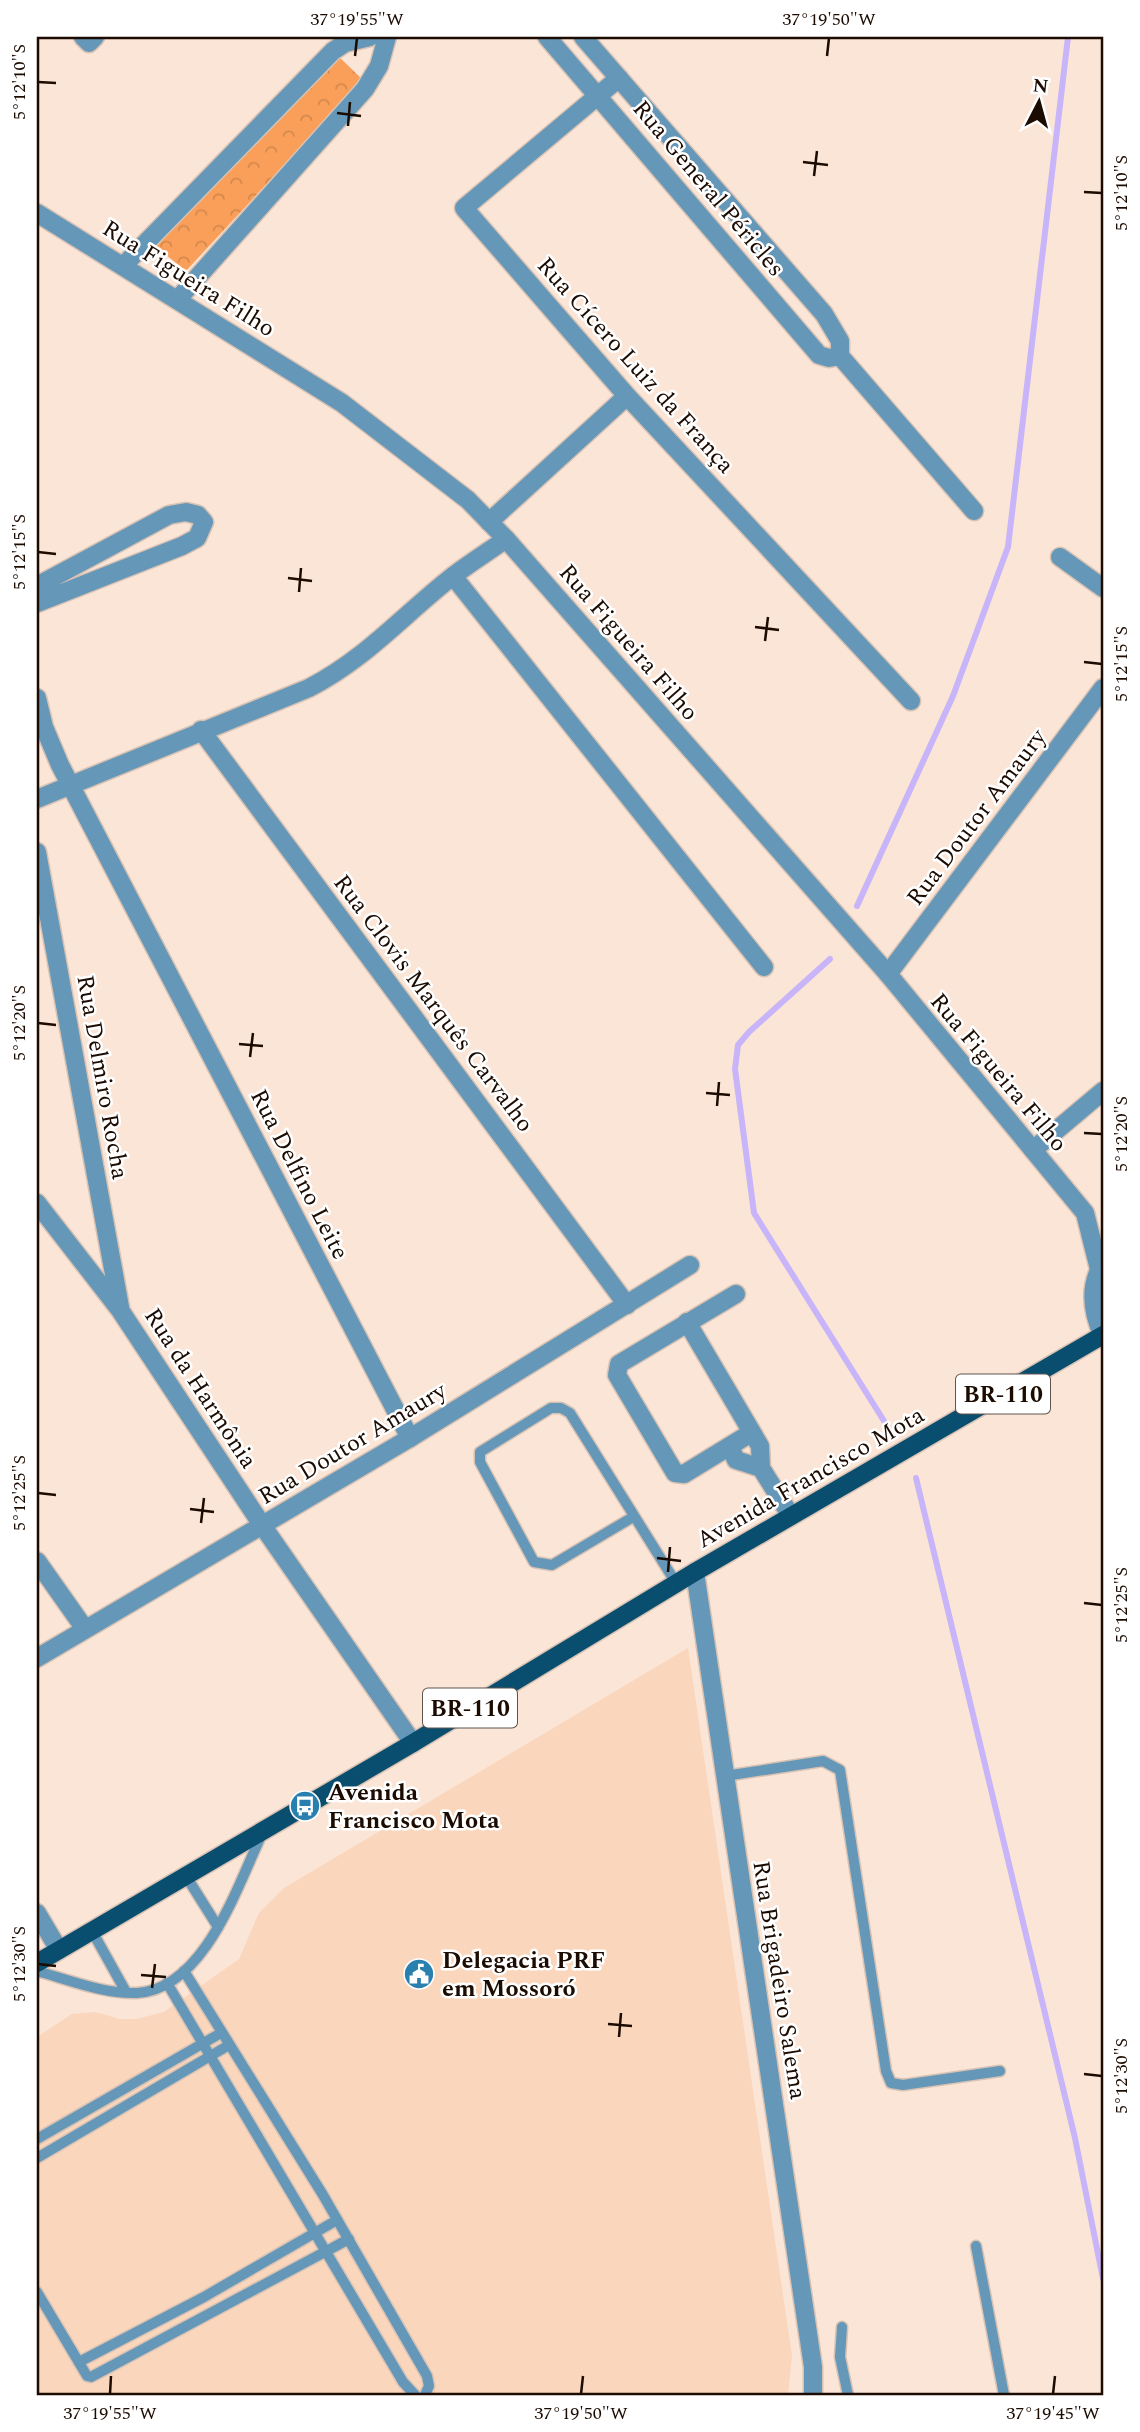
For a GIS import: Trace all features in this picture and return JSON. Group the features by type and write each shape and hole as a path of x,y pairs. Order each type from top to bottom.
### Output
{"main road":[{"name":"Avenida Francisco Mota","path":"37,1964 413,1743 676,1583 1103,1335"}],"street":[{"path":"83,37 89,43 95,37"},
{"path":"124,265 333,51 345,43 370,37"},
{"path":"178,299 365,89 379,66 387,37"},
{"name":"Rua General Péricles","path":"547,37 819,355 829,358 840,356"},
{"name":"Rua General Péricles","path":"583,37 824,314 840,341 840,356 974,511"},
{"name":"Rua Cícero Luiz da França","path":"619,78 464,208 627,396 911,701"},
{"name":"Rua Figueira Filho","path":"37,213 342,403 468,500 506,539 888,974 1084,1213 1101,1266"},
{"path":"489,522 627,396"},
{"path":"37,586 169,515 186,512 198,514 204,522 197,538 182,546 37,603"},
{"path":"37,799 309,688 340,672 376,645 453,576 506,539"},
{"path":"1060,557 1103,588"},
{"path":"453,576 764,967"},
{"name":"Rua Doutor Amaury","path":"888,974 1103,688"},
{"name":"Rua Delfino Leite","path":"37,698 44,727 70,784 410,1438"},
{"name":"Rua Clovis Marquês Carvalho","path":"201,730 627,1305"},
{"name":"Rua Delmiro Rocha","path":"37,852 120,1310"},
{"path":"1033,1150 1103,1091"},
{"name":"Rua da Harmônia","path":"37,1203 120,1310 262,1525 413,1743"},
{"name":"Rua Figueira Filho","path":"1084,1213 1103,1222"},
{"name":"Rua Doutor Amaury","path":"37,1658 410,1438 690,1265"},
{"path":"1101,1266 1093,1302 1103,1335"},
{"path":"736,1294 619,1364 617,1375 674,1473 684,1474 751,1433"},
{"path":"687,1322 761,1446 761,1468 791,1516"},
{"path":"730,1447 736,1460 761,1468"},
{"path":"37,1561 85,1629"},
{"name":"Rua Brigadeiro Salema","path":"695,1572 813,2367 813,2395"},
{"path":"37,1913 59,1950"}],"lane":[{"path":"634,1517 552,1565 534,1562 480,1462 480,1452 551,1408 561,1408 570,1413 676,1583"},
{"path":"725,1776 823,1761 840,1769 886,2071 891,2082 903,2085 1000,2071"},
{"path":"37,1971 126,1992 139,1993 167,1983 184,1971 203,1951 218,1927 263,1830"},
{"path":"186,1876 218,1927"},
{"path":"92,1931 126,1992"},
{"path":"184,1971 349,2239 427,2376 429,2386 425,2395"},
{"path":"167,1983 205,2043 403,2382 415,2395"},
{"path":"37,2139 221,2033"},
{"path":"37,2158 229,2045"},
{"path":"139,2081 146,2094"},
{"path":"79,2362 204,2297 337,2220"},
{"path":"37,2292 87,2376 96,2376 349,2239"},
{"path":"976,2246 1004,2395"},
{"path":"204,2297 213,2312"},
{"path":"842,2327 840,2357 848,2395"}],"shaded area":[{"path":"688,1648 792,2356 788,2395 37,2395 37,2037 72,2014 95,2012 120,2019 137,2019 164,2012 239,1959 259,1913 284,1888"}],"green space":[{"path":"333,51 363,80 186,271 155,246"}],"waterway":[{"path":"857,906 953,696 1008,547 1068,37"},
{"path":"830,959 749,1032 738,1045 735,1069 754,1213 889,1429"},
{"path":"916,1478 1075,2138 1103,2279"}],"place":[{"name":"Avenida Francisco Mota","path":"305,1806"},
{"name":"Delegacia PRF em Mossoró","path":"419,1974"}]}
